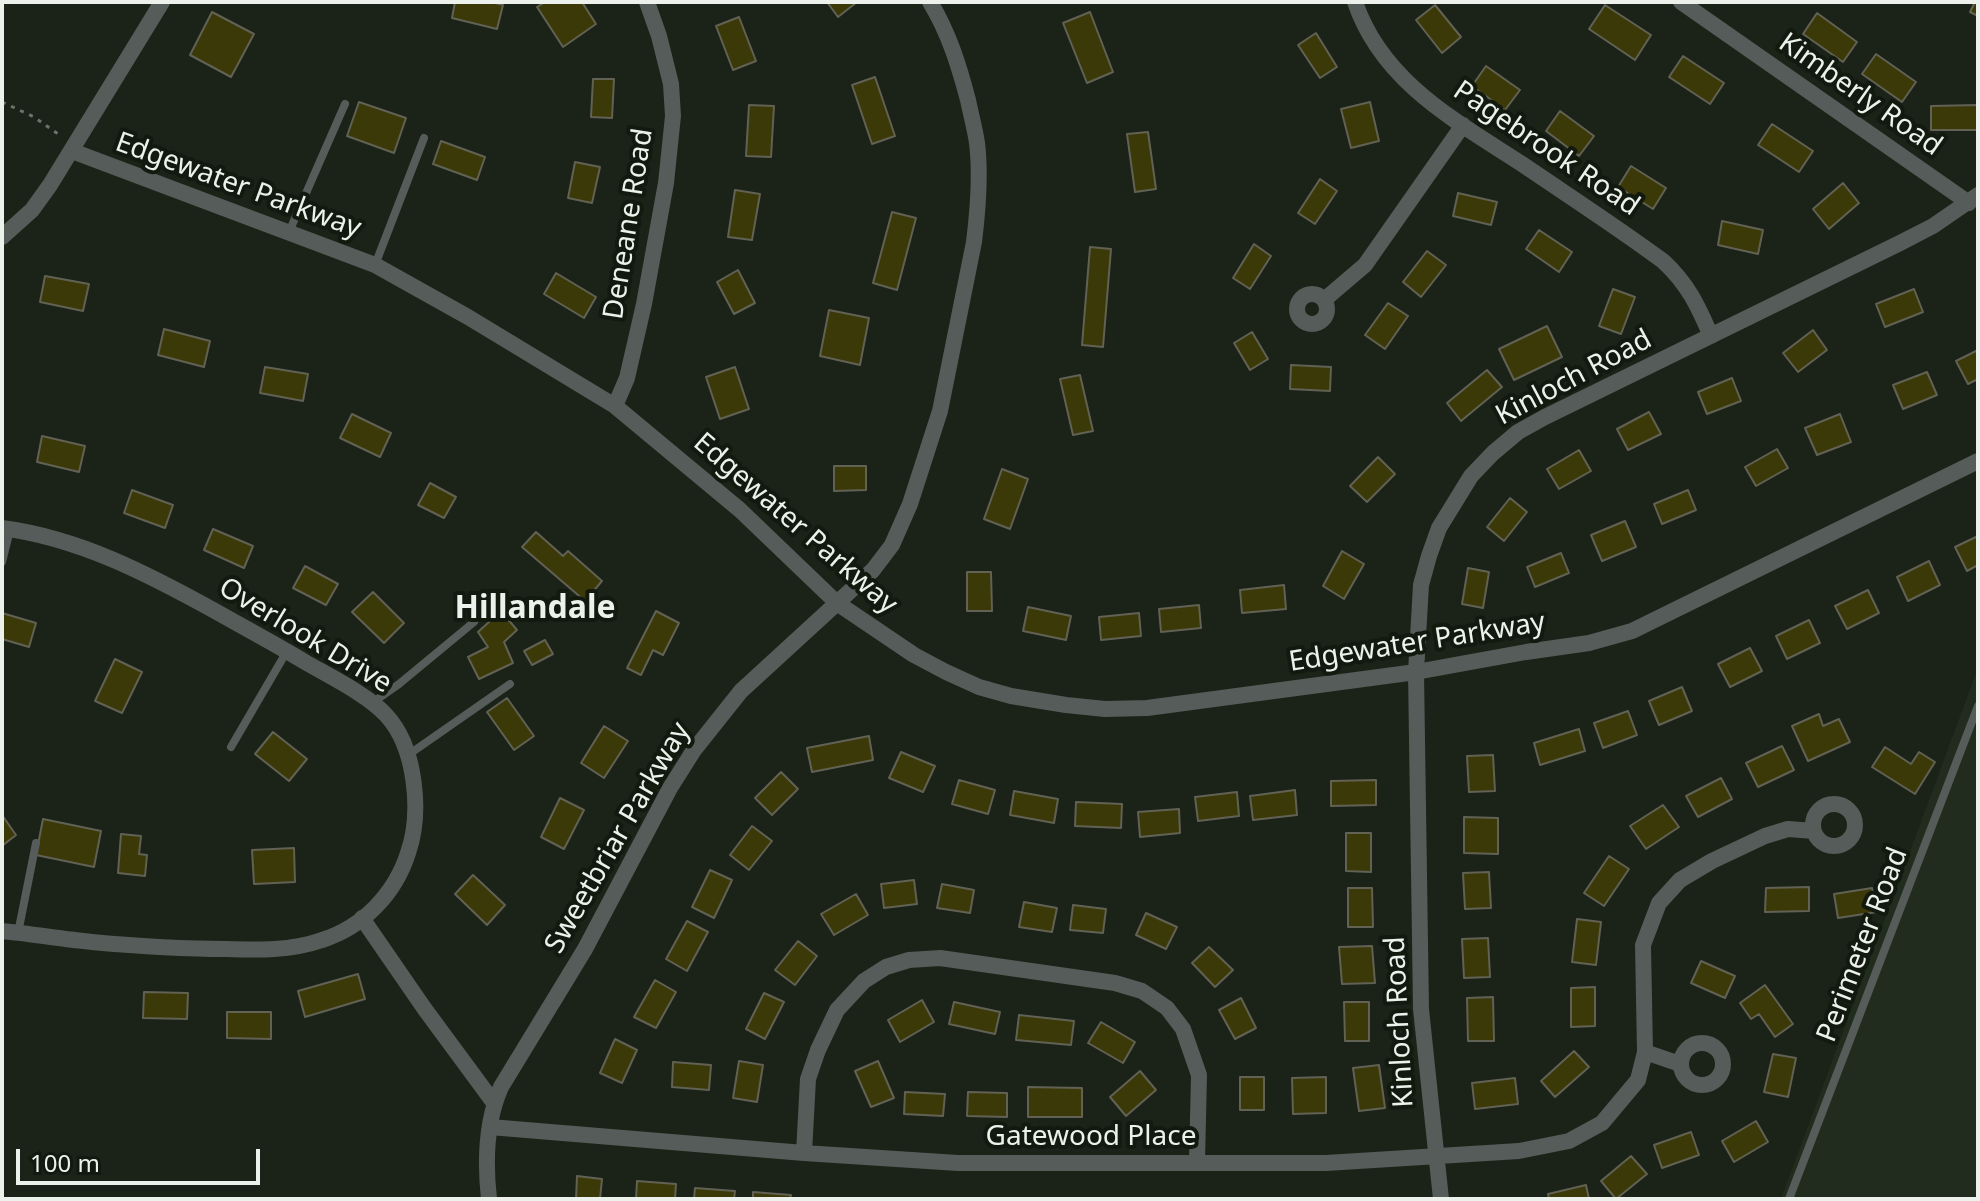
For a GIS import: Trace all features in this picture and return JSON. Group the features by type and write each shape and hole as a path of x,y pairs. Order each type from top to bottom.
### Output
{"street":[{"path":"2,237 32,210 162,2"},
{"name":"Deneane Road","path":"615,406 627,378 644,304 666,183 673,116 671,84 647,2"},
{"name":"Sweetbriar Parkway","path":"489,1199 490,1127 494,1103 501,1087 585,949 670,788 694,750 741,691 873,570 892,545 905,518 940,411 974,242 978,192 975,130 954,51 930,2"},
{"name":"Pagebrook Road","path":"1355,2 1372,39 1412,88 1663,261 1691,292 1711,336"},
{"name":"Kimberly Road","path":"1681,2 1973,199"},
{"path":"1324,300 1365,265 1463,125"},
{"name":"Edgewater Parkway","path":"74,147 375,265 456,310 615,406 740,510 837,603 914,655 979,687 1011,696 1105,709 1147,708 1416,672 1589,643 1632,631 1978,461"},
{"name":"Kinloch Road","path":"1441,1199 1421,1009 1416,672 1421,585 1439,528 1471,476 1518,432 1900,243 1973,199"},
{"name":"Overlook Drive","path":"6,528 66,542 161,581 287,651 372,703 386,715 398,732 408,755 415,813 414,837 404,865 390,890 362,918 322,940 268,950 209,949 10,932"},
{"name":"Gatewood Place","path":"490,1127 958,1163 1326,1163 1519,1151 1569,1141 1602,1123 1638,1080 1645,1052 1643,945 1659,903 1680,880 1739,848 1788,829 1814,831"},
{"path":"362,918 494,1103"},
{"path":"804,1153 808,1079 837,1010 864,981 886,967 909,960 940,958 1115,983 1142,991 1167,1008 1183,1029 1199,1075 1197,1162"},
{"path":"1645,1052 1680,1064"}],"lane":[{"path":"289,233 345,104"},
{"path":"375,265 424,138"},
{"path":"2,562 6,528"},
{"path":"372,703 474,622"},
{"path":"231,747 287,651"},
{"path":"408,755 510,684"},
{"name":"Perimeter Road","path":"1789,1199 1978,706"},
{"path":"10,932 36,843"}],"path":[{"path":"2,102 34,117 74,147"}],"shaded area":[{"path":"1978,668 1978,1199 1781,1199"}],"building":[{"path":"455,2 503,5 497,29 452,18"},
{"path":"545,2 582,2 596,24 563,47 537,7"},
{"path":"827,2 857,2 838,17"},
{"path":"1978,2 1978,16 1970,12"},
{"path":"1435,5 1461,37 1442,53 1416,20"},
{"path":"1605,5 1651,35 1635,60 1589,29"},
{"path":"212,12 254,34 231,77 190,55"},
{"path":"1090,12 1113,72 1087,83 1063,23"},
{"path":"1817,13 1857,42 1843,62 1803,34"},
{"path":"739,17 756,61 733,70 716,26"},
{"path":"1316,33 1337,67 1320,78 1298,45"},
{"path":"1876,54 1916,82 1902,102 1862,74"},
{"path":"1683,56 1724,83 1710,104 1669,77"},
{"path":"1486,66 1520,90 1505,110 1472,86"},
{"path":"875,77 895,136 872,144 852,85"},
{"path":"593,79 614,79 612,118 591,117"},
{"path":"359,102 406,118 394,153 347,136"},
{"path":"1370,102 1379,141 1351,148 1341,109"},
{"path":"749,105 774,106 771,157 746,156"},
{"path":"1978,105 1978,130 1931,130 1931,106"},
{"path":"1560,111 1594,136 1579,156 1546,131"},
{"path":"1772,124 1813,151 1799,172 1758,145"},
{"path":"1148,132 1156,189 1135,192 1127,134"},
{"path":"441,141 485,157 477,180 433,164"},
{"path":"575,162 600,167 592,203 568,198"},
{"path":"1631,166 1666,188 1653,209 1618,187"},
{"path":"1320,179 1337,191 1315,224 1298,213"},
{"path":"1843,183 1859,203 1829,229 1813,209"},
{"path":"735,190 760,194 752,240 728,237"},
{"path":"1458,193 1497,202 1491,225 1453,216"},
{"path":"892,212 916,218 897,290 873,283"},
{"path":"1722,221 1763,230 1758,254 1718,245"},
{"path":"1539,230 1572,252 1559,272 1526,249"},
{"path":"1254,244 1271,256 1250,289 1233,278"},
{"path":"1090,247 1111,249 1103,347 1082,345"},
{"path":"1427,251 1446,265 1421,297 1403,282"},
{"path":"738,270 755,303 734,314 717,282"},
{"path":"556,273 596,297 584,318 544,294"},
{"path":"45,276 89,284 83,311 40,302"},
{"path":"1613,289 1635,297 1621,334 1599,326"},
{"path":"1914,289 1923,312 1885,327 1876,304"},
{"path":"1388,303 1408,316 1385,349 1365,335"},
{"path":"829,310 869,318 860,365 820,356"},
{"path":"1547,326 1562,357 1514,380 1499,349"},
{"path":"164,329 210,341 204,367 158,355"},
{"path":"1813,330 1827,350 1798,372 1783,353"},
{"path":"1252,332 1268,359 1250,370 1234,343"},
{"path":"1978,350 1978,379 1968,384 1956,361"},
{"path":"1291,365 1331,367 1330,391 1290,389"},
{"path":"265,367 308,374 303,401 260,393"},
{"path":"735,367 749,409 720,419 706,377"},
{"path":"1487,370 1502,387 1461,421 1447,403"},
{"path":"1927,372 1937,395 1903,409 1893,385"},
{"path":"1080,375 1093,431 1073,435 1060,379"},
{"path":"1732,378 1741,401 1707,414 1698,392"},
{"path":"1649,412 1661,434 1628,450 1617,429"},
{"path":"352,414 391,433 380,457 340,438"},
{"path":"1840,414 1851,442 1817,455 1805,428"},
{"path":"42,436 85,446 79,472 37,462"},
{"path":"1777,449 1788,468 1756,486 1745,467"},
{"path":"1579,450 1591,471 1559,489 1547,469"},
{"path":"1378,457 1395,474 1367,502 1350,486"},
{"path":"834,466 866,466 866,490 834,491"},
{"path":"1002,469 1028,479 1010,529 984,519"},
{"path":"430,483 456,497 444,518 418,505"},
{"path":"132,490 173,505 165,528 124,513"},
{"path":"1688,490 1696,510 1662,524 1654,504"},
{"path":"1510,498 1527,512 1504,541 1487,527"},
{"path":"1625,521 1636,547 1602,561 1591,535"},
{"path":"213,529 253,546 244,568 204,550"},
{"path":"536,532 563,556 568,551 602,581 585,601 522,547"},
{"path":"1978,536 1978,565 1967,571 1955,547"},
{"path":"1342,551 1364,564 1344,599 1323,586"},
{"path":"1561,553 1569,573 1535,587 1527,567"},
{"path":"1929,561 1940,585 1908,601 1897,577"},
{"path":"305,566 338,584 326,605 293,588"},
{"path":"1468,568 1489,572 1483,608 1462,604"},
{"path":"967,572 991,572 992,611 967,611"},
{"path":"1284,585 1286,609 1242,613 1240,590"},
{"path":"1868,590 1879,613 1847,629 1835,606"},
{"path":"373,592 404,623 384,643 352,612"},
{"path":"1199,605 1201,628 1161,632 1159,609"},
{"path":"1028,607 1071,616 1066,640 1023,631"},
{"path":"501,611 517,630 504,642 513,663 479,679 468,657 488,647 478,632"},
{"path":"656,611 679,623 663,655 653,650 641,675 627,668"},
{"path":"2,613 36,623 29,647 2,639"},
{"path":"1139,613 1141,636 1101,640 1099,617"},
{"path":"1809,620 1820,643 1787,659 1776,636"},
{"path":"545,640 553,654 532,665 524,651"},
{"path":"1750,648 1762,671 1730,687 1718,664"},
{"path":"115,659 142,672 122,713 95,701"},
{"path":"1682,687 1692,711 1659,725 1649,701"},
{"path":"507,698 534,736 514,750 487,712"},
{"path":"1628,711 1637,735 1603,748 1594,723"},
{"path":"1819,714 1823,726 1839,719 1850,742 1808,761 1792,726"},
{"path":"604,726 628,741 604,778 581,763"},
{"path":"1579,729 1585,751 1540,765 1534,743"},
{"path":"273,732 307,759 289,781 255,754"},
{"path":"869,736 873,760 812,772 807,748"},
{"path":"1782,746 1794,770 1758,787 1746,763"},
{"path":"1885,747 1911,764 1919,752 1935,762 1915,794 1872,767"},
{"path":"901,752 935,766 923,792 889,778"},
{"path":"1493,755 1495,791 1469,792 1467,756"},
{"path":"781,772 798,789 772,815 755,798"},
{"path":"1721,778 1732,799 1698,817 1686,796"},
{"path":"959,780 995,790 988,814 952,804"},
{"path":"1376,780 1376,805 1331,806 1331,781"},
{"path":"1295,790 1297,815 1253,820 1250,796"},
{"path":"1014,791 1058,799 1054,823 1010,815"},
{"path":"1237,792 1239,816 1198,821 1195,797"},
{"path":"560,798 584,810 564,849 541,837"},
{"path":"1076,802 1122,804 1121,828 1075,826"},
{"path":"1663,805 1679,827 1646,849 1630,826"},
{"path":"1179,809 1180,833 1140,837 1138,812"},
{"path":"2,815 16,835 2,846"},
{"path":"1464,817 1498,818 1498,854 1464,853"},
{"path":"43,819 101,831 94,867 36,855"},
{"path":"752,826 772,841 749,870 730,855"},
{"path":"1346,833 1371,833 1371,872 1346,871"},
{"path":"121,834 141,836 139,854 147,855 145,876 118,873"},
{"path":"294,848 295,882 254,884 252,850"},
{"path":"1609,856 1629,869 1604,906 1584,893"},
{"path":"710,870 732,880 714,918 692,907"},
{"path":"1489,872 1491,908 1465,909 1463,873"},
{"path":"473,875 505,905 487,925 455,894"},
{"path":"914,880 917,904 884,908 881,884"},
{"path":"942,884 974,890 970,913 937,908"},
{"path":"1809,887 1809,911 1765,912 1766,888"},
{"path":"1348,888 1372,888 1373,927 1348,927"},
{"path":"1872,888 1877,912 1838,918 1834,894"},
{"path":"856,894 868,915 834,935 821,914"},
{"path":"1024,902 1057,908 1052,932 1019,927"},
{"path":"1073,905 1106,909 1103,933 1070,930"},
{"path":"1146,913 1177,927 1166,949 1136,935"},
{"path":"1577,919 1601,922 1596,965 1572,962"},
{"path":"687,921 708,932 687,971 666,959"},
{"path":"1488,938 1490,977 1464,978 1462,939"},
{"path":"798,941 817,956 795,985 775,970"},
{"path":"1372,946 1375,983 1342,984 1339,947"},
{"path":"1209,947 1233,970 1215,987 1192,963"},
{"path":"1701,961 1735,976 1725,998 1691,983"},
{"path":"358,974 365,999 305,1017 298,991"},
{"path":"655,980 676,992 656,1028 634,1017"},
{"path":"1765,985 1793,1024 1775,1037 1759,1014 1751,1019 1740,1003"},
{"path":"1595,987 1595,1026 1571,1027 1571,988"},
{"path":"144,992 188,993 187,1019 143,1018"},
{"path":"764,993 784,1002 765,1039 746,1029"},
{"path":"1493,997 1494,1041 1468,1041 1467,998"},
{"path":"1241,998 1256,1028 1235,1039 1219,1010"},
{"path":"922,1000 934,1022 900,1042 888,1020"},
{"path":"954,1002 1000,1012 995,1034 949,1024"},
{"path":"1344,1002 1369,1002 1369,1041 1345,1041"},
{"path":"227,1012 271,1012 271,1039 227,1038"},
{"path":"1019,1015 1074,1021 1071,1045 1016,1040"},
{"path":"1101,1022 1135,1042 1123,1063 1088,1043"},
{"path":"615,1039 637,1050 622,1083 600,1073"},
{"path":"1574,1051 1589,1067 1555,1097 1541,1081"},
{"path":"1773,1054 1796,1058 1788,1097 1764,1092"},
{"path":"739,1061 763,1065 757,1102 733,1098"},
{"path":"878,1061 894,1098 871,1107 855,1071"},
{"path":"673,1062 711,1065 709,1090 672,1087"},
{"path":"1379,1065 1385,1108 1359,1111 1353,1068"},
{"path":"1140,1071 1156,1090 1126,1116 1110,1097"},
{"path":"1240,1077 1264,1077 1264,1110 1240,1110"},
{"path":"1326,1077 1326,1113 1293,1114 1292,1078"},
{"path":"1515,1078 1518,1104 1475,1109 1472,1083"},
{"path":"1028,1087 1082,1088 1082,1117 1028,1117"},
{"path":"905,1092 945,1094 943,1116 904,1114"},
{"path":"968,1092 1007,1093 1007,1117 967,1116"},
{"path":"1756,1121 1768,1142 1734,1162 1722,1141"},
{"path":"1691,1132 1699,1155 1662,1168 1654,1145"},
{"path":"1631,1156 1647,1174 1616,1199 1601,1181"},
{"path":"577,1176 602,1179 600,1199 576,1199"},
{"path":"637,1181 676,1184 675,1199 636,1199"},
{"path":"1586,1185 1589,1199 1549,1199 1548,1194"},
{"path":"695,1188 735,1191 734,1199 694,1199"},
{"path":"753,1192 791,1195 790,1199 753,1199"}],"district":[{"name":"Hillandale","path":"535,609"}]}
